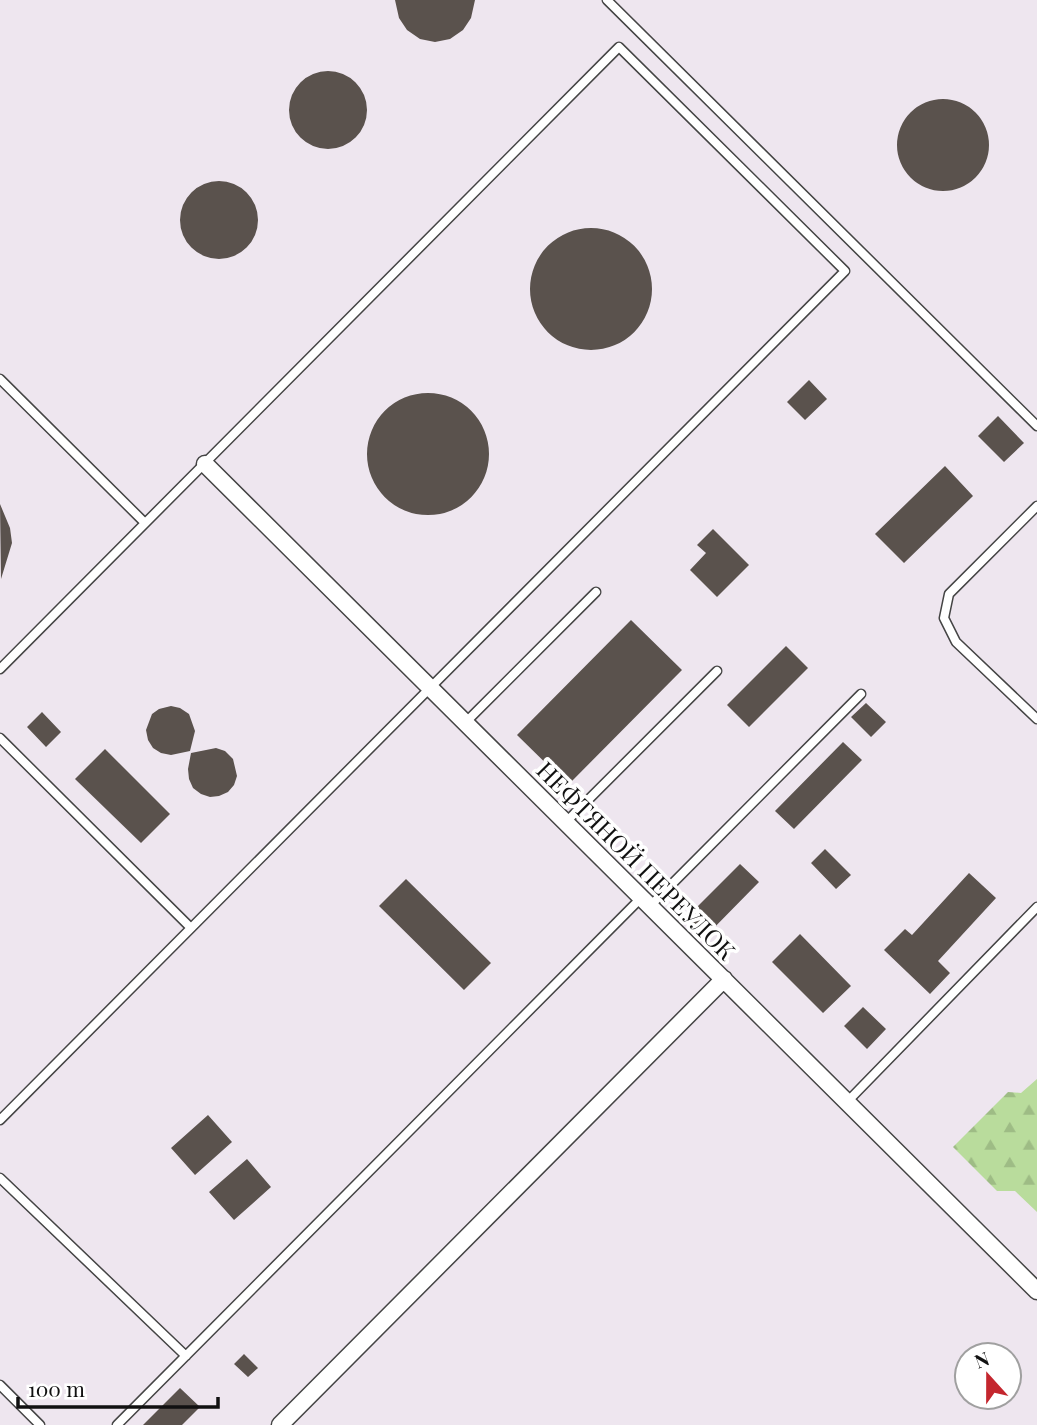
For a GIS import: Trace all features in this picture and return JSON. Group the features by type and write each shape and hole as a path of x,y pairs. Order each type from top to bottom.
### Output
{"street":[{"name":"НЕФТЯНОЙ ПЕРЕУЛОК","path":"205,464 1037,1291"},
{"path":"280,1425 724,979"}],"lane":[{"path":"607,0 1037,426"},
{"path":"0,669 619,47 845,271 0,1120"},
{"path":"0,379 145,523"},
{"path":"1037,506 949,594 944,618 956,642 1037,719"},
{"path":"466,722 596,592"},
{"path":"566,822 717,671"},
{"path":"117,1425 646,901 861,694"},
{"path":"0,738 191,928"},
{"path":"848,1101 1037,907"},
{"path":"0,1178 186,1356"},
{"path":"0,1385 40,1425"}],"shaded area":[{"path":"0,0 1037,0 1037,1425 0,1425"}],"green space":[{"path":"1037,1079 1037,1212 1015,1191 997,1191 953,1147 1008,1092 1021,1093"}],"building":[{"path":"395,0 475,0 471,18 463,30 450,39 435,42 420,39 407,30 399,18"},
{"path":"320,71 336,71 350,77 361,88 367,102 367,118 361,132 350,143 336,149 320,149 306,143 295,132 289,118 289,102 295,88 306,77"},
{"path":"943,99 961,102 976,112 986,127 989,145 986,163 976,178 961,188 943,191 925,188 910,178 900,163 897,145 900,127 910,112 925,102"},
{"path":"211,181 227,181 241,187 252,198 258,212 258,228 252,242 241,253 227,259 211,259 197,253 186,242 180,228 180,212 186,198 197,187"},
{"path":"591,228 614,232 634,246 648,266 652,289 648,312 634,332 614,346 591,350 568,346 548,332 534,312 530,289 534,266 548,246 568,232"},
{"path":"809,380 827,399 805,420 787,402"},
{"path":"428,393 451,397 471,411 485,431 489,454 485,477 471,497 451,511 428,515 405,511 385,497 371,477 367,454 371,431 385,411 405,397"},
{"path":"998,416 1024,443 1004,462 978,436"},
{"path":"945,466 973,496 904,563 875,534"},
{"path":"0,504 10,528 12,543 1,579"},
{"path":"713,529 749,565 717,597 690,570 706,553 697,545"},
{"path":"631,620 682,670 568,785 517,735"},
{"path":"786,646 808,668 749,727 727,705"},
{"path":"866,703 886,722 871,737 851,717"},
{"path":"171,706 189,714 195,731 190,751 171,755 153,748 146,730 152,714"},
{"path":"42,712 61,732 46,747 27,727"},
{"path":"843,742 862,760 794,829 775,811"},
{"path":"216,748 225,751 233,759 237,776 228,792 210,797 193,788 188,769 191,753"},
{"path":"105,749 170,814 141,843 75,779"},
{"path":"825,849 851,875 836,889 811,863"},
{"path":"740,864 759,882 704,938 685,919"},
{"path":"969,873 996,898 938,961 950,973 930,994 884,950 905,929 912,935"},
{"path":"406,879 491,963 464,990 379,906"},
{"path":"800,934 851,986 823,1013 772,962"},
{"path":"863,1007 886,1029 867,1049 844,1026"},
{"path":"208,1115 232,1142 195,1175 171,1148"},
{"path":"247,1159 271,1187 234,1220 209,1192"},
{"path":"244,1354 258,1368 248,1377 234,1364"},
{"path":"180,1388 200,1407 182,1425 143,1425"}]}
